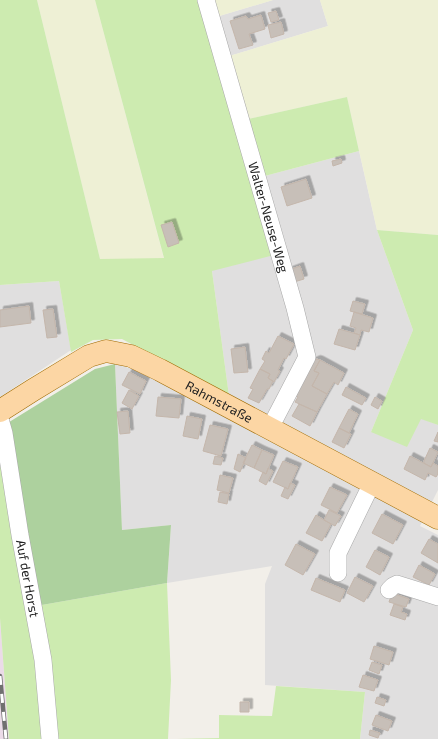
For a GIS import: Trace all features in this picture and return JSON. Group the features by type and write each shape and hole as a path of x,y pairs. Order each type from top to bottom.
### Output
{"main road":[{"name":"Rahmstraße","path":"0,412 32,390 89,356 106,351 131,356 438,518"}],"street":[{"name":"Walter-Neuse-Weg","path":"206,0 295,308 307,357 270,428"},
{"name":"Auf der Horst","path":"0,419 4,433 20,535 43,660 50,739"},
{"path":"338,573 338,553 372,483"},
{"path":"389,590 397,584 438,597"}],"shaded area":[{"path":"273,0 320,0 328,26 226,57 216,17"},
{"path":"359,151 377,230 413,330 371,432 421,418 438,425 438,490 420,526 438,535 438,739 360,739 365,692 265,685 265,584 272,566 167,583 171,525 122,530 115,364 229,396 212,271 261,177"},
{"path":"59,281 71,350 0,397 0,285"},
{"path":"0,618 9,739 0,739"}],"green space":[{"path":"0,0 37,0 100,259 164,258 95,0 200,0 274,255 212,271 229,396 122,339 93,340 71,352 59,281 0,285"},
{"path":"37,0 95,0 164,259 100,259"},
{"path":"211,0 273,0 216,17"},
{"path":"320,0 438,0 438,235 377,230 347,97 244,120 226,57 328,26"},
{"path":"347,97 359,151 261,177 244,120"},
{"path":"377,230 438,235 438,425 421,419 407,447 371,432 413,330"},
{"path":"115,364 122,530 171,525 167,583 36,606 6,424 95,369"},
{"path":"0,464 31,612 46,739 9,739 0,618"},
{"path":"167,583 171,680 168,739 54,739 36,606"},
{"path":"276,686 365,692 360,739 176,739 219,738 219,715 272,716"}],"building":[{"path":"276,11 279,20 271,22 268,13"},
{"path":"261,15 265,29 249,34 253,45 239,49 230,21 246,16 248,19"},
{"path":"281,22 284,34 271,38 268,25"},
{"path":"341,159 342,163 333,166 332,161"},
{"path":"306,179 312,198 287,206 281,187"},
{"path":"172,222 179,243 168,247 161,225"},
{"path":"300,266 304,279 294,282 289,270"},
{"path":"353,301 365,304 362,314 350,311"},
{"path":"29,306 31,323 0,327 0,310"},
{"path":"53,309 57,337 47,338 43,310"},
{"path":"354,312 373,318 369,332 361,330 360,335 354,333 356,328 350,326"},
{"path":"339,329 360,335 355,350 334,344"},
{"path":"278,336 294,344 286,359 284,358 278,370 280,371 274,382 268,378 270,374 260,369 265,361 262,359 266,351 269,353"},
{"path":"245,347 248,372 234,373 231,349"},
{"path":"317,359 320,360 314,371 319,373 312,386 327,394 317,412 295,402 298,397 294,395 312,361"},
{"path":"320,360 344,373 338,385 334,382 327,394 312,386 319,373 314,371"},
{"path":"260,369 270,374 268,378 273,381 259,403 248,398 253,389 250,388"},
{"path":"129,372 146,381 140,394 122,385"},
{"path":"346,387 366,398 362,405 342,395"},
{"path":"129,390 139,396 132,409 122,403"},
{"path":"158,397 181,399 179,418 156,416"},
{"path":"375,397 382,401 378,409 371,405"},
{"path":"299,404 317,412 310,426 292,416"},
{"path":"349,409 358,414 349,433 339,428"},
{"path":"128,411 130,433 120,434 117,412"},
{"path":"187,416 202,419 198,439 183,436"},
{"path":"210,425 228,429 221,456 203,451"},
{"path":"339,428 351,434 344,448 332,442"},
{"path":"438,432 438,442 434,441"},
{"path":"252,445 262,450 254,468 243,463"},
{"path":"430,448 438,452 431,467 424,463"},
{"path":"262,450 274,455 266,474 254,468"},
{"path":"238,454 246,458 240,472 234,469"},
{"path":"215,456 223,458 221,465 213,464"},
{"path":"410,456 431,467 433,463 438,466 438,474 436,477 428,473 425,480 404,469"},
{"path":"283,461 298,467 288,489 273,482"},
{"path":"268,468 273,471 266,485 259,481 263,472 266,474"},
{"path":"220,475 233,478 229,493 217,490"},
{"path":"290,483 295,485 288,499 281,496 285,487 288,489"},
{"path":"330,487 347,495 337,513 321,505"},
{"path":"220,492 229,494 227,504 218,502"},
{"path":"329,510 341,516 335,526 324,520"},
{"path":"382,514 403,525 393,544 372,533"},
{"path":"316,515 331,524 322,541 306,533"},
{"path":"429,539 438,544 438,563 421,553"},
{"path":"296,544 315,554 303,575 285,565"},
{"path":"375,550 389,557 380,575 366,567"},
{"path":"419,565 435,574 429,585 413,577"},
{"path":"355,577 373,586 364,602 347,593"},
{"path":"316,578 345,590 340,602 311,590"},
{"path":"392,593 409,599 406,607 389,602"},
{"path":"394,604 403,607 401,612 407,614 405,620 390,615"},
{"path":"374,646 393,652 389,665 370,659"},
{"path":"372,662 382,665 379,674 369,670"},
{"path":"363,675 378,680 374,691 359,687"},
{"path":"377,697 386,700 384,706 375,703"},
{"path":"240,702 249,702 249,712 240,712"},
{"path":"376,715 392,721 388,731 372,725"},
{"path":"370,730 380,733 378,738 369,735"}],"railway":[{"path":"0,676 6,739"}]}
